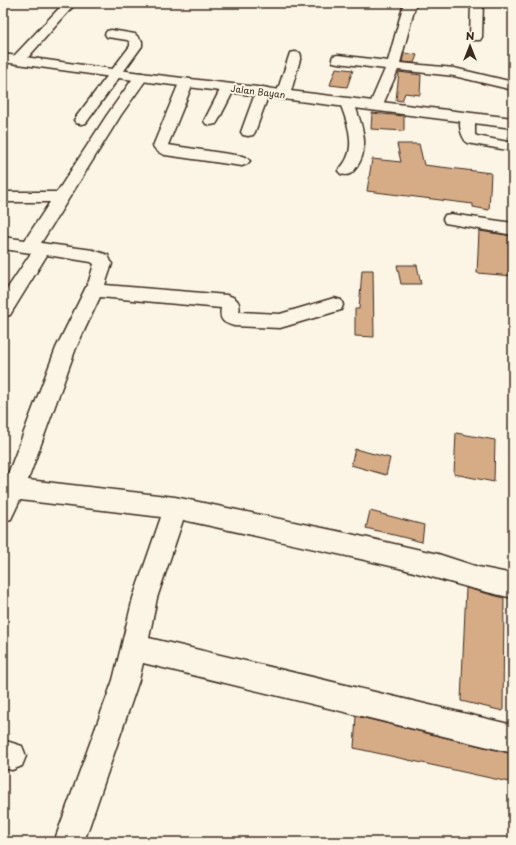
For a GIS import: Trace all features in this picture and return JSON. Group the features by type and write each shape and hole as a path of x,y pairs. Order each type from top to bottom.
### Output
{"main road":[{"name":"Jalan Bayan","path":"3,58 186,83 263,91 347,103 513,123"}],"street":[{"path":"18,60 70,3"},
{"path":"376,106 393,66 410,3"},
{"path":"476,37 477,3"},
{"path":"81,120 115,73 134,50 136,41 131,37 111,34"},
{"path":"283,94 296,56"},
{"path":"338,59 454,72 513,86"},
{"path":"3,310 60,197 141,77"},
{"path":"186,83 160,146 165,150 242,161"},
{"path":"211,121 228,88"},
{"path":"248,132 263,91"},
{"path":"346,171 356,157 356,129 347,103"},
{"path":"468,117 468,135 472,140 513,147"},
{"path":"3,197 60,197"},
{"path":"451,219 513,229"},
{"path":"3,243 93,256 102,259 104,267 76,326 12,479 3,511"},
{"path":"93,290 227,302 231,305 229,317 234,319 280,321 334,304"},
{"path":"12,479 98,498 176,508 346,544 438,566 478,579 513,586"},
{"path":"69,842 126,680 146,598 176,508"},
{"path":"134,648 513,739"}],"building":[{"path":"404,53 417,55 414,63 402,62"},
{"path":"336,68 353,70 347,87 330,85"},
{"path":"399,72 421,75 420,95 405,93 402,101 396,100"},
{"path":"372,113 404,116 404,131 371,129"},
{"path":"397,144 419,144 424,165 491,173 489,210 473,207 473,204 367,191 372,159 401,162"},
{"path":"479,231 513,236 513,276 477,273"},
{"path":"397,265 417,265 421,284 401,284"},
{"path":"362,270 373,270 374,337 355,336 355,309 359,309"},
{"path":"456,433 495,440 494,482 454,474"},
{"path":"355,449 390,458 386,475 351,465"},
{"path":"370,511 424,525 422,542 366,528"},
{"path":"466,588 504,598 503,711 461,701"},
{"path":"356,716 513,754 513,783 354,748"}]}
